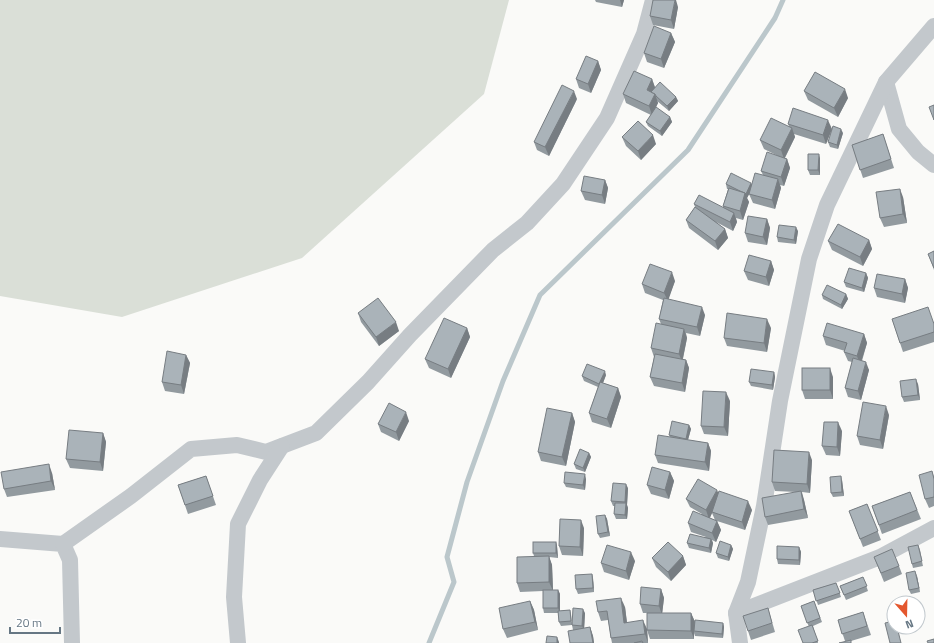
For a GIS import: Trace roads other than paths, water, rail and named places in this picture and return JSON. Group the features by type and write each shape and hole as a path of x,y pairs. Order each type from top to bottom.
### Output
{"street":[{"path":"0,539 63,544 131,496 191,449 237,445 266,452 316,433 368,382 410,334 493,250 527,223 563,184 607,118 644,34 653,0"},
{"path":"740,643 736,613 748,582 764,506 780,400 809,258 827,205 886,82 934,26"},
{"path":"886,82 899,129 918,152 934,165"},
{"path":"238,643 234,597 238,524 260,480 282,446"},
{"path":"736,613 880,557 934,528"},
{"path":"63,544 70,560 72,643"}],"waterway":[{"path":"429,643 454,582 447,557 467,482 503,381 540,295 688,150 775,18 783,0"}]}
